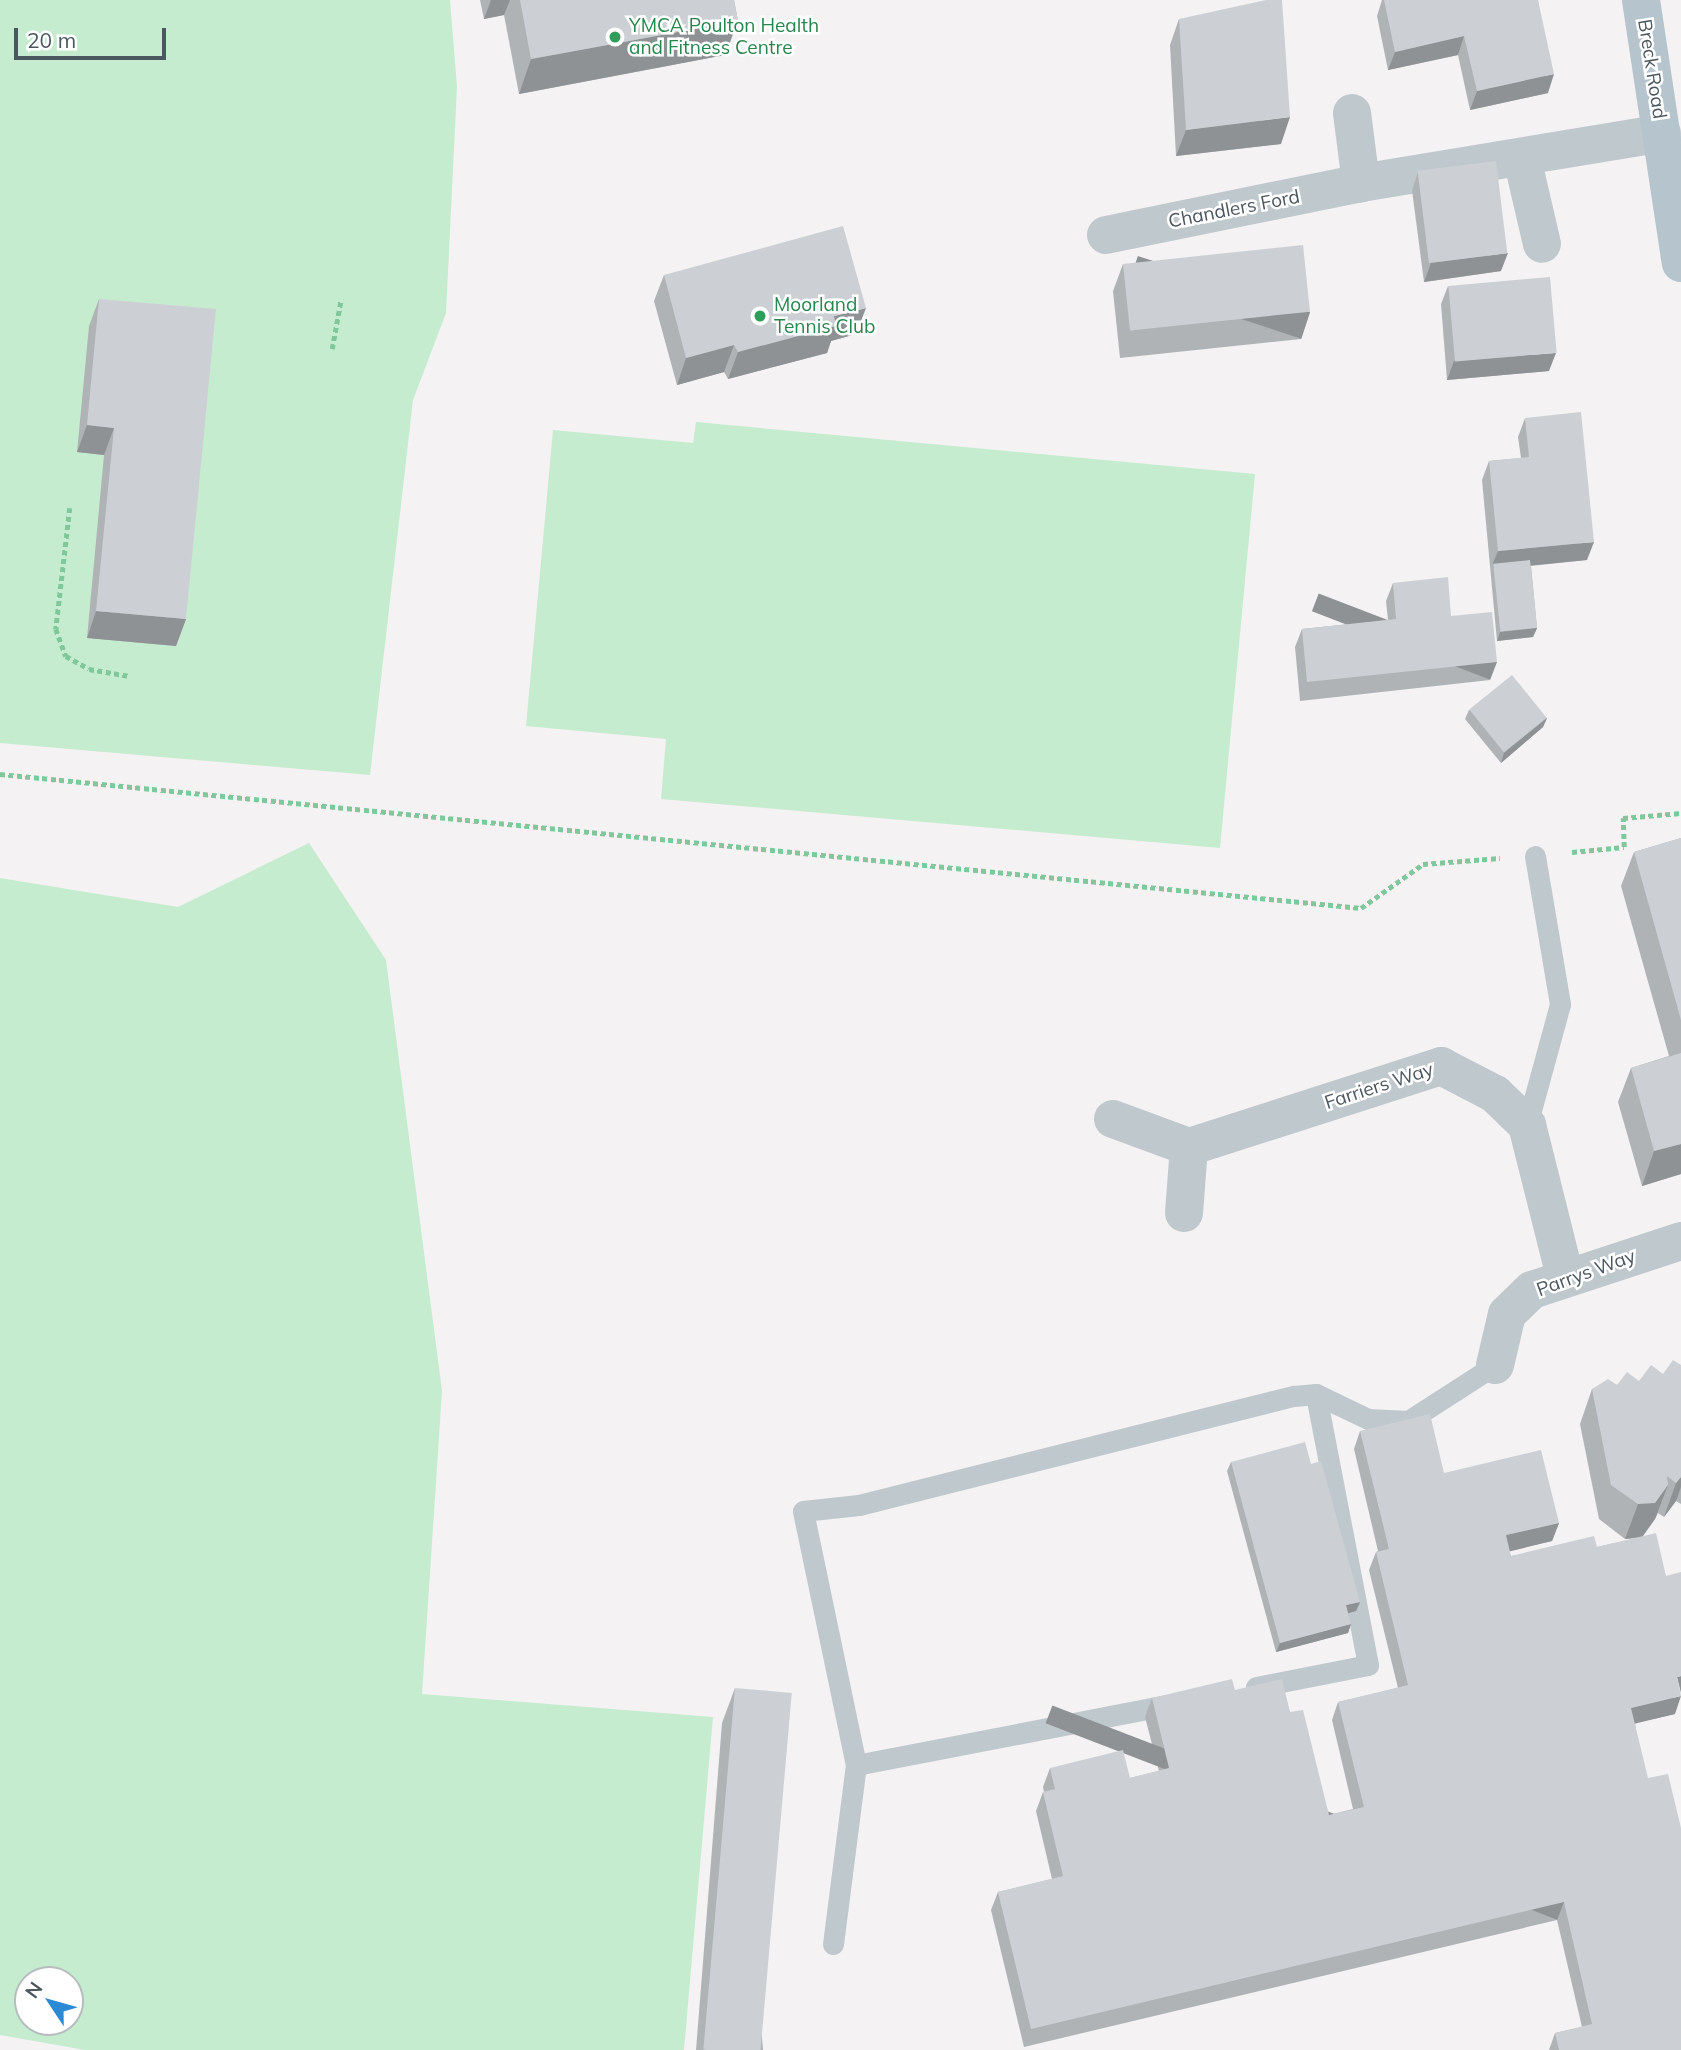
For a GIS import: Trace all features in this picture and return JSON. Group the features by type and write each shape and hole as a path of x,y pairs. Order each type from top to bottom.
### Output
{"main road":[{"name":"Breck Road","path":"1641,0 1681,263"}],"street":[{"path":"1352,113 1361,183"},
{"name":"Chandlers Ford","path":"1106,235 1361,183 1662,133"},
{"path":"1522,158 1542,244"},
{"name":"Farriers Way","path":"1189,1147 1441,1066 1495,1094 1527,1125"},
{"path":"1113,1119 1189,1147 1184,1213"},
{"path":"1527,1125 1565,1276"},
{"name":"Parrys Way","path":"1494,1365 1507,1314 1532,1290 1565,1276 1681,1241"}],"lane":[{"path":"1527,1125 1560,1004 1535,856"},
{"path":"833,1944 856,1765 803,1511 859,1505 1294,1396 1316,1394 1368,1419 1408,1421 1494,1365"},
{"path":"1236,1691 1368,1665 1316,1394"},
{"path":"856,1765 1196,1699"}],"path":[{"path":"332,349 341,299"},
{"path":"70,508 56,629 66,656 89,669 129,676"},
{"path":"0,774 1361,908 1423,864 1624,847 1623,818 1681,813"}],"green space":[{"path":"0,0 450,0 457,87 446,313 413,400 370,775 0,743"},
{"path":"696,422 1255,474 1220,848 661,799 666,739 526,726 553,430 693,443"},
{"path":"309,843 386,960 442,1391 422,1694 713,1717 684,2050 85,2050 0,2035 0,878 178,907"}],"building":[{"path":"520,0 734,0 738,21 531,59"},
{"path":"1266,0 1282,0 1290,117 1186,130 1179,19"},
{"path":"1384,0 1538,0 1554,74 1477,91 1464,36 1395,52"},
{"path":"1496,161 1507,253 1429,263 1418,171"},
{"path":"843,226 866,308 834,316 836,326 738,352 734,345 686,358 664,275"},
{"path":"1303,245 1310,312 1130,331 1123,264"},
{"path":"1550,277 1557,353 1455,362 1448,286"},
{"path":"99,299 216,309 186,619 96,611 114,428 87,425"},
{"path":"1581,412 1594,542 1498,551 1489,461 1529,457 1525,418"},
{"path":"1530,560 1537,628 1500,631 1493,564"},
{"path":"1448,577 1451,616 1492,612 1497,662 1307,682 1302,629 1396,619 1393,583"},
{"path":"1512,675 1547,718 1504,752 1469,710"},
{"path":"1681,838 1681,1020 1634,852"},
{"path":"1681,1053 1681,1144 1654,1151 1631,1068"},
{"path":"1673,1360 1681,1365 1681,1477 1676,1483 1667,1476 1668,1485 1655,1503 1638,1504 1611,1485 1592,1389 1608,1379 1617,1385 1627,1372 1639,1381 1651,1365 1663,1374"},
{"path":"1430,1414 1444,1473 1541,1450 1559,1523 1506,1535 1511,1556 1594,1536 1597,1547 1656,1533 1666,1576 1681,1572 1681,1676 1677,1677 1681,1696 1631,1708 1648,1778 1668,1774 1681,1828 1681,2050 1559,2050 1555,2033 1592,2024 1564,1902 1031,2029 998,1892 1063,1876 1043,1792 1055,1789 1050,1768 1123,1750 1130,1778 1169,1768 1152,1698 1232,1679 1235,1690 1282,1679 1290,1712 1303,1710 1329,1815 1364,1807 1338,1702 1408,1685 1376,1552 1389,1549 1360,1431"},
{"path":"1305,1442 1311,1464 1321,1461 1360,1602 1346,1605 1351,1624 1280,1643 1231,1462"},
{"path":"735,1688 792,1693 761,2050 703,2050"}],"place":[{"name":"YMCA Poulton Health and Fitness Centre","path":"615,37"},
{"name":"Moorland Tennis Club","path":"760,316"}]}
